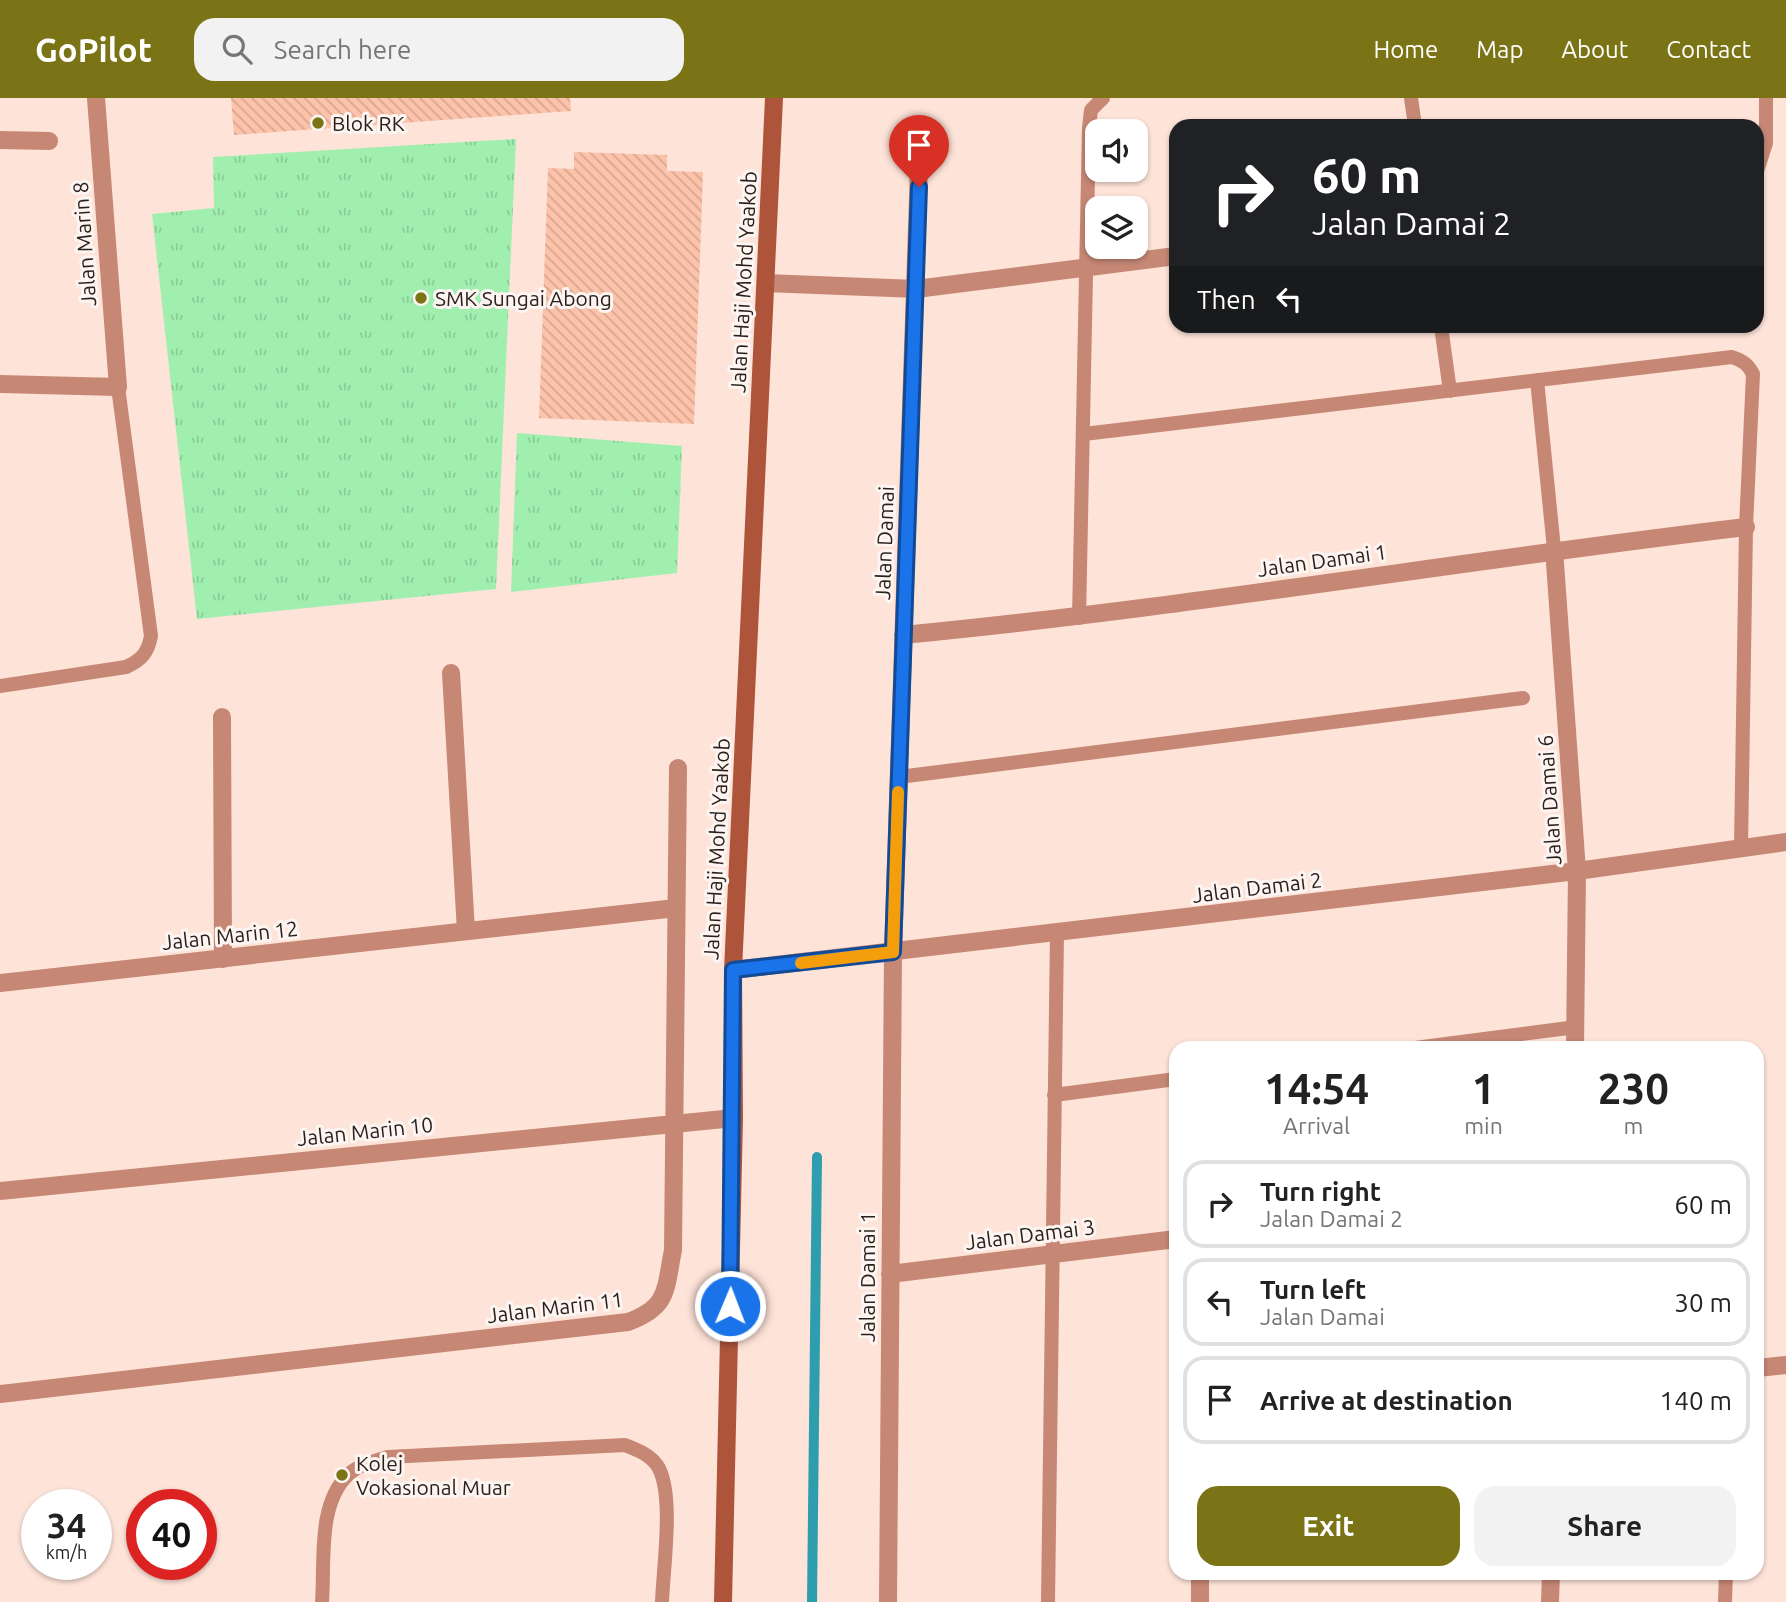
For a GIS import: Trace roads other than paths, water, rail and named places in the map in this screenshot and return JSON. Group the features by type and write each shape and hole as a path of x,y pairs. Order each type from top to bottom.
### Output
{"street":[{"name":"Jalan Marin 8","path":"96,98 118,387"},
{"name":"Jalan Haji Mohd Yaakob","path":"723,1602 734,1118 733,970 774,98"},
{"name":"Jalan Damai","path":"893,952 920,136"},
{"path":"0,140 49,141"},
{"path":"766,283 916,289 1169,257"},
{"path":"0,384 118,387"},
{"name":"Jalan Damai 1","path":"904,635 1079,618 1554,550 1746,527"},
{"name":"Jalan Damai 6","path":"1554,550 1577,872 1575,1041"},
{"path":"451,673 466,931"},
{"path":"222,717 223,959"},
{"name":"Jalan Marin 11","path":"0,1394 628,1322 650,1314 664,1294 673,1250 672,1124 678,768"},
{"name":"Jalan Damai 2","path":"733,970 1577,872 1786,842"},
{"name":"Jalan Marin 12","path":"0,984 676,908"},
{"name":"Jalan Damai 1","path":"888,1602 893,952"},
{"name":"Jalan Marin 10","path":"0,1191 734,1118"},
{"name":"Jalan Damai 3","path":"890,1274 1169,1240"},
{"path":"1764,1367 1786,1365"},
{"path":"1200,1580 1200,1602"},
{"path":"1550,1602 1551,1580"}],"lane":[{"path":"1079,618 1089,128 1091,110 1103,98"},
{"path":"1411,98 1414,119"},
{"path":"1764,149 1766,98"},
{"path":"1442,333 1450,391"},
{"path":"1084,434 1732,357 1748,365 1753,374 1746,527 1741,848"},
{"path":"1537,380 1554,550"},
{"path":"0,685 126,667 138,662 149,645 151,636 118,387"},
{"path":"899,777 1523,698"},
{"path":"1048,1602 1057,933"},
{"path":"1469,1041 1576,1027"},
{"path":"1054,1095 1169,1080"},
{"path":"322,1602 328,1510 335,1489 349,1473 365,1464 388,1457 625,1444 645,1454 658,1467 666,1496 662,1602"},
{"path":"1725,1602 1726,1580"}],"waterway":[{"path":"812,1602 817,1157"}],"place":[{"name":"Blok RK","path":"318,123"},
{"name":"SMK Sungai Abong","path":"421,298"},
{"name":"Kolej Vokasional Muar","path":"342,1475"}]}
